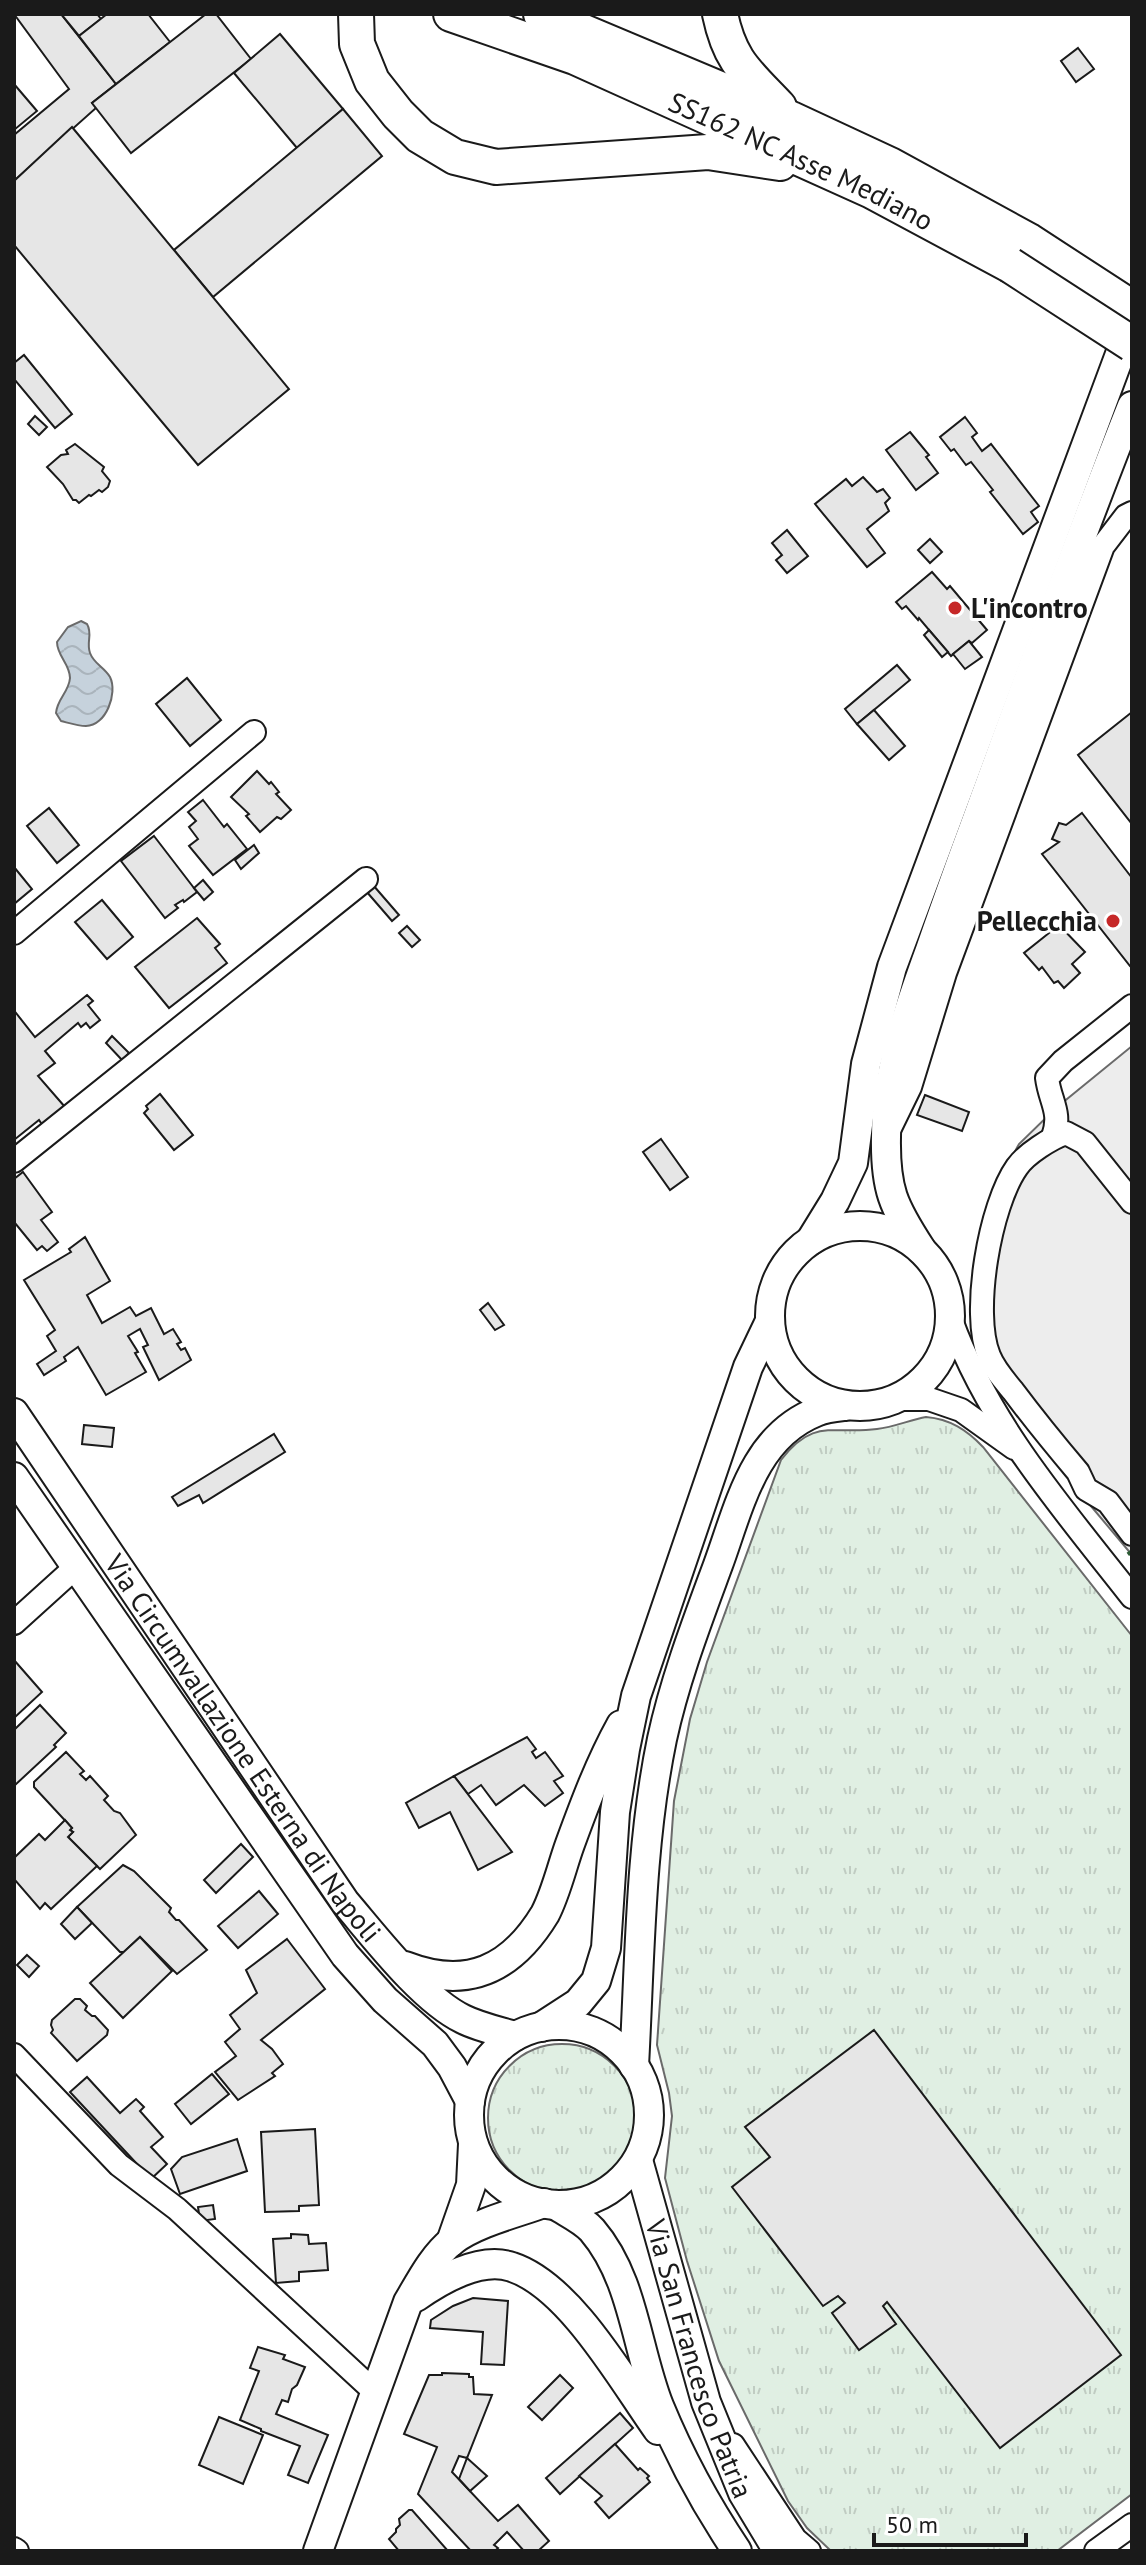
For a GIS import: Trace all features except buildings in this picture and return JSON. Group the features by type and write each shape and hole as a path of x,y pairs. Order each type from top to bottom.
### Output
{"highway":[{"path":"356,14 357,44 372,81 420,136 455,157 496,167 708,152 758,158 872,191"},
{"name":"SS162 NC Asse Mediano","path":"451,14 575,57 872,191 1019,253 1132,308"},
{"name":"SS162 NC Asse Mediano","path":"541,14 791,119 890,165 1019,253 1132,344"},
{"path":"720,14 725,41 739,65 791,119"}],"main road":[{"path":"845,1406 817,1396 793,1377 776,1351 770,1321 771,1297 779,1275 793,1256 811,1240 853,1163 866,1064 892,967 1132,322"},
{"path":"634,2066 649,1823 662,1738 685,1653 749,1481 768,1445 793,1423 818,1411 845,1406 872,1406 898,1399 919,1385 935,1367 946,1344 951,1320 947,1294 937,1269 899,1216 888,1188 886,1136 892,1072 909,1006 1089,514 1132,406"},
{"path":"811,1240 837,1228 867,1226 896,1233 921,1249"},
{"path":"318,2551 408,2302 427,2270 451,2242 471,2185 473,2143 469,2123 470,2101 478,2075 494,2053 578,2003 596,1981 606,1948 615,1812 636,1696 748,1367 770,1321"},
{"name":"Via Circumvallazione Esterna di Napoli","path":"14,1413 345,1902 398,1963 461,2019 528,2031"},
{"name":"Via Circumvallazione Esterna di Napoli","path":"14,1477 345,1955 385,2000 435,2044 452,2067 470,2101"},
{"path":"398,1963 422,1972 466,1977 488,1969 522,1946 546,1912 603,1759 636,1696"},
{"path":"473,2143 486,2168 505,2188 529,2201 551,2204 581,2203 603,2194 622,2180 638,2160 647,2137 649,2112 645,2088 634,2066 616,2046 593,2032 567,2025 528,2031"},
{"name":"Via San Francesco Patria","path":"638,2160 706,2402 743,2493 778,2551"},
{"path":"451,2242 483,2225 551,2204"},
{"name":"Via San Francesco Patria","path":"551,2204 590,2228 614,2261 659,2404 689,2474 737,2551"},
{"path":"408,2302 441,2279 479,2266 510,2266 538,2280 562,2300 594,2339 689,2474"}],"street":[{"path":"886,1136 910,1087 945,973 1103,546 1126,516 1132,513"},
{"path":"14,933 254,732"},
{"path":"14,1161 366,879"},
{"path":"1053,1137 1058,1123 1047,1078 1063,1061 1132,1006"},
{"path":"1132,1202 1085,1143 1066,1133 1053,1137 1018,1166 996,1218 982,1284 987,1351 992,1364 1078,1472 1086,1489 1108,1502 1132,1532"},
{"path":"951,1320 975,1378 1018,1451 1132,1597"},
{"path":"898,1399 929,1399 961,1410 1018,1451"},
{"path":"1063,1509 1086,1489"},
{"path":"1092,1546 1098,1514 1108,1502"},
{"path":"14,1623 77,1566"},
{"path":"14,2055 119,2165 177,2209 376,2393"},
{"path":"706,2402 795,2539 809,2551"},
{"path":"1096,2551 1132,2525"}],"green space":[{"path":"926,1417 958,1426 983,1447 1132,1636 1132,2494 1057,2551 831,2551 807,2528 788,2501 719,2361 665,2178 672,2116 657,2045 674,1801 690,1719 707,1662 781,1460 804,1438 814,1433 877,1429"},
{"path":"562,2044 590,2050 614,2066 630,2090 636,2118 630,2146 614,2170 590,2186 562,2192 534,2186 510,2170 494,2146 488,2118 494,2090 510,2066 534,2050"}],"shaded area":[{"path":"1132,1046 1132,1555 985,1372 1002,1175 1019,1144 1056,1108"}],"water":[{"path":"81,621 89,628 92,657 108,674 112,684 111,700 104,715 93,725 86,726 61,721 56,713 70,678 57,642 68,627"}],"hedge":[{"path":"1129,1551 1132,1555"}],"place":[{"name":"L'incontro","path":"955,608"},
{"name":"Pellecchia","path":"1113,921"}]}
